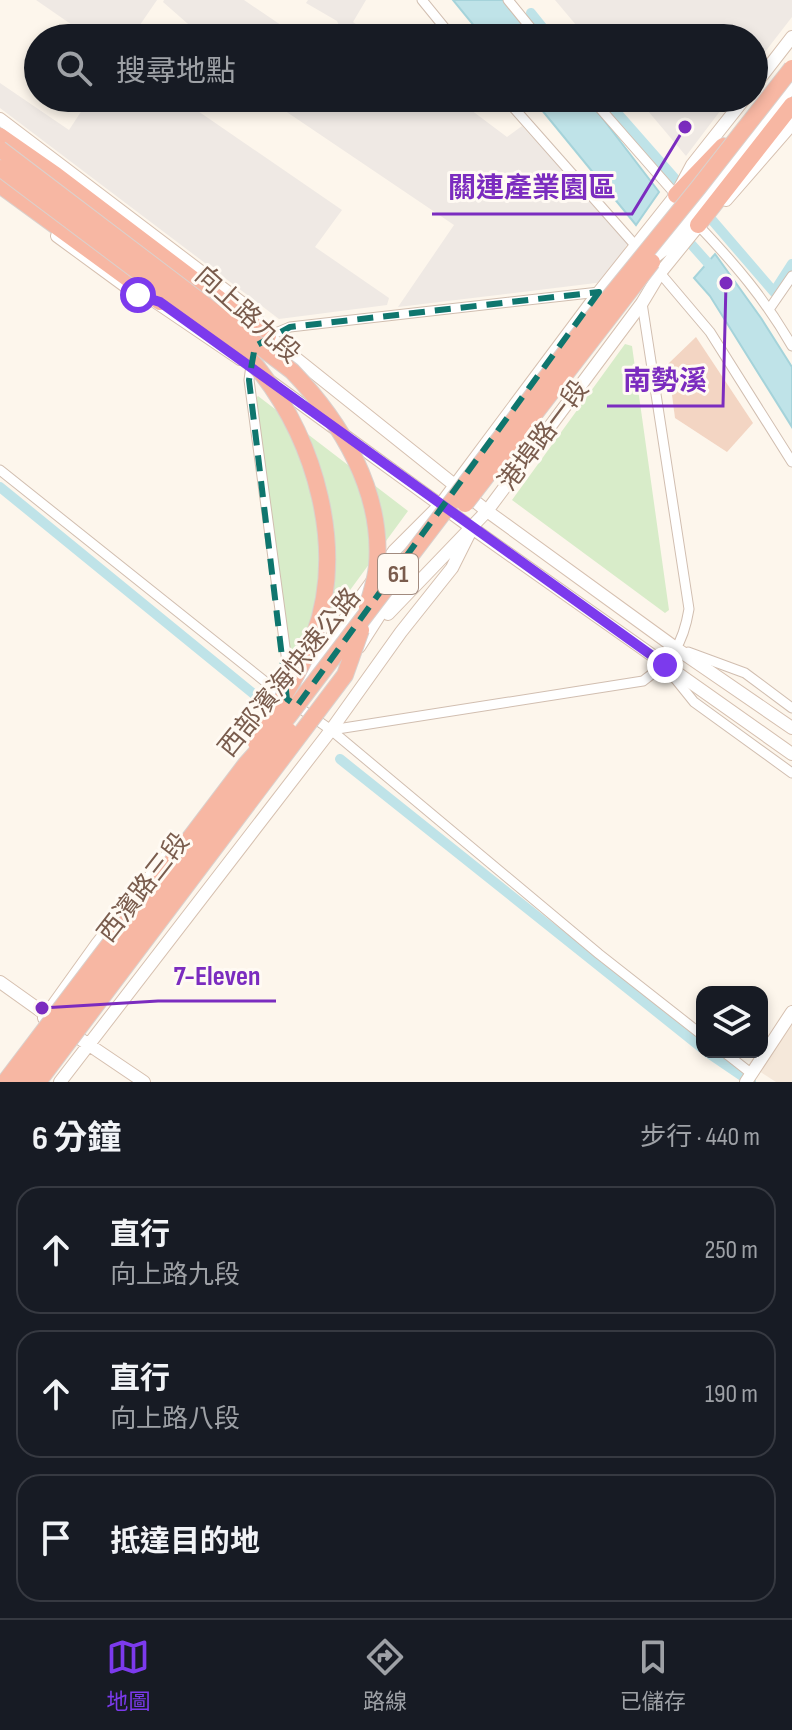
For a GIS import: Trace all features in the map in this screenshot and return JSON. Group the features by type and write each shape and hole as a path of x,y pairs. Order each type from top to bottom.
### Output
{"highway":[{"path":"768,87 792,56"},
{"name":"西部濱海快速公路","path":"768,99 792,68"},
{"name":"西部濱海快速公路","path":"21,1082 792,83"},
{"path":"698,225 792,105"},
{"path":"676,195 721,149 749,112"},
{"name":"西部濱海快速公路","path":"5,1082 246,764 288,717 577,337 758,112"},
{"path":"0,136 268,336"},
{"path":"0,149 292,371 319,399 351,451 366,483 376,535 377,566 365,617 345,675 38,1082"},
{"path":"0,168 225,337 259,369 276,394 310,462 323,508 326,536 322,606 315,635 297,678 269,720 246,764"},
{"path":"0,185 160,302"}],"street":[{"path":"422,0 442,24"},
{"path":"508,0 528,24"},
{"path":"768,68 792,37"},
{"name":"港埠路一段","path":"698,225 711,197 792,83"},
{"path":"517,112 635,245"},
{"path":"603,112 676,195"},
{"name":"港埠路一段","path":"309,715 371,631 410,567 440,505 454,484 676,195 692,165 734,112"},
{"name":"向上路九段","path":"0,119 250,309 268,336 487,511 792,728"},
{"name":"港埠路一段","path":"371,631 487,511 642,303 660,273 698,225 739,186 792,124"},
{"name":"港埠路一段","path":"599,292 623,283 666,248 749,142"},
{"path":"0,157 171,287 238,327 268,336"},
{"name":"向上路九段","path":"0,193 104,272 138,295 160,302 792,754"},
{"path":"698,225 744,274 770,308 792,346"},
{"path":"119,246 160,302"},
{"path":"660,273 710,332 792,462"},
{"path":"770,308 792,276"},
{"path":"287,699 287,662 249,380 255,346 268,336 290,327 599,292"},
{"path":"331,730 643,681 665,665 677,649 686,628 689,609 642,303"},
{"path":"0,470 287,699 331,730 599,954 696,1030"},
{"name":"港埠路一段","path":"287,699 394,551 440,505"},
{"name":"港埠路一段","path":"331,730 401,632 452,568 472,528"},
{"path":"677,649 745,673 792,708"},
{"path":"665,665 694,702 792,773"},
{"name":"西濱路三段","path":"0,1076 97,944 287,699"},
{"name":"西濱路三段","path":"29,1082 309,715"},
{"name":"西濱路三段","path":"60,1082 331,730"},
{"path":"0,982 144,1082"},
{"path":"730,1058 749,1077 792,1012"}],"highlighted area":[{"path":"599,292 297,706 287,699 249,380 255,346 290,327"}],"shaded area":[{"path":"36,0 157,0 141,24 71,24"},
{"path":"244,0 279,24 188,24 163,2"},
{"path":"308,0 366,0 353,22 356,24 338,24 306,3"},
{"path":"555,0 792,0 792,17 768,48 768,24 575,24"},
{"path":"0,83 24,99 24,112 43,112 69,130 81,112 199,112 342,210 315,247 389,298 387,305 279,319 0,108"},
{"path":"287,112 474,112 507,137 522,126 628,243 604,282 398,307 454,225"},
{"path":"649,112 719,112 686,156"},
{"path":"792,1024 792,1082 776,1082 759,1071"}],"green space":[{"path":"625,344 632,346 669,610 665,613 512,500"},
{"path":"258,396 408,511 293,668 289,668 254,400"}],"water":[{"path":"453,0 511,0 529,24 473,24"},
{"path":"543,112 598,112 659,192 636,225"},
{"path":"715,254 792,367 792,427 710,296 694,278"}],"building":[{"path":"696,337 753,423 727,452 675,418 668,364"}],"waterway":[{"path":"531,13 540,24"},
{"path":"616,112 677,181"},
{"path":"712,220 774,292 792,264"},
{"path":"683,235 715,271"},
{"path":"0,487 261,700"},
{"path":"340,759 696,1043"},
{"path":"716,1058 751,1082"}],"place":[{"name":"關連產業園區","path":"685,127"},
{"name":"南勢溪","path":"726,283"},
{"name":"7-Eleven","path":"42,1008"}],"route":[{"path":"138,295 160,302 665,665"}]}
